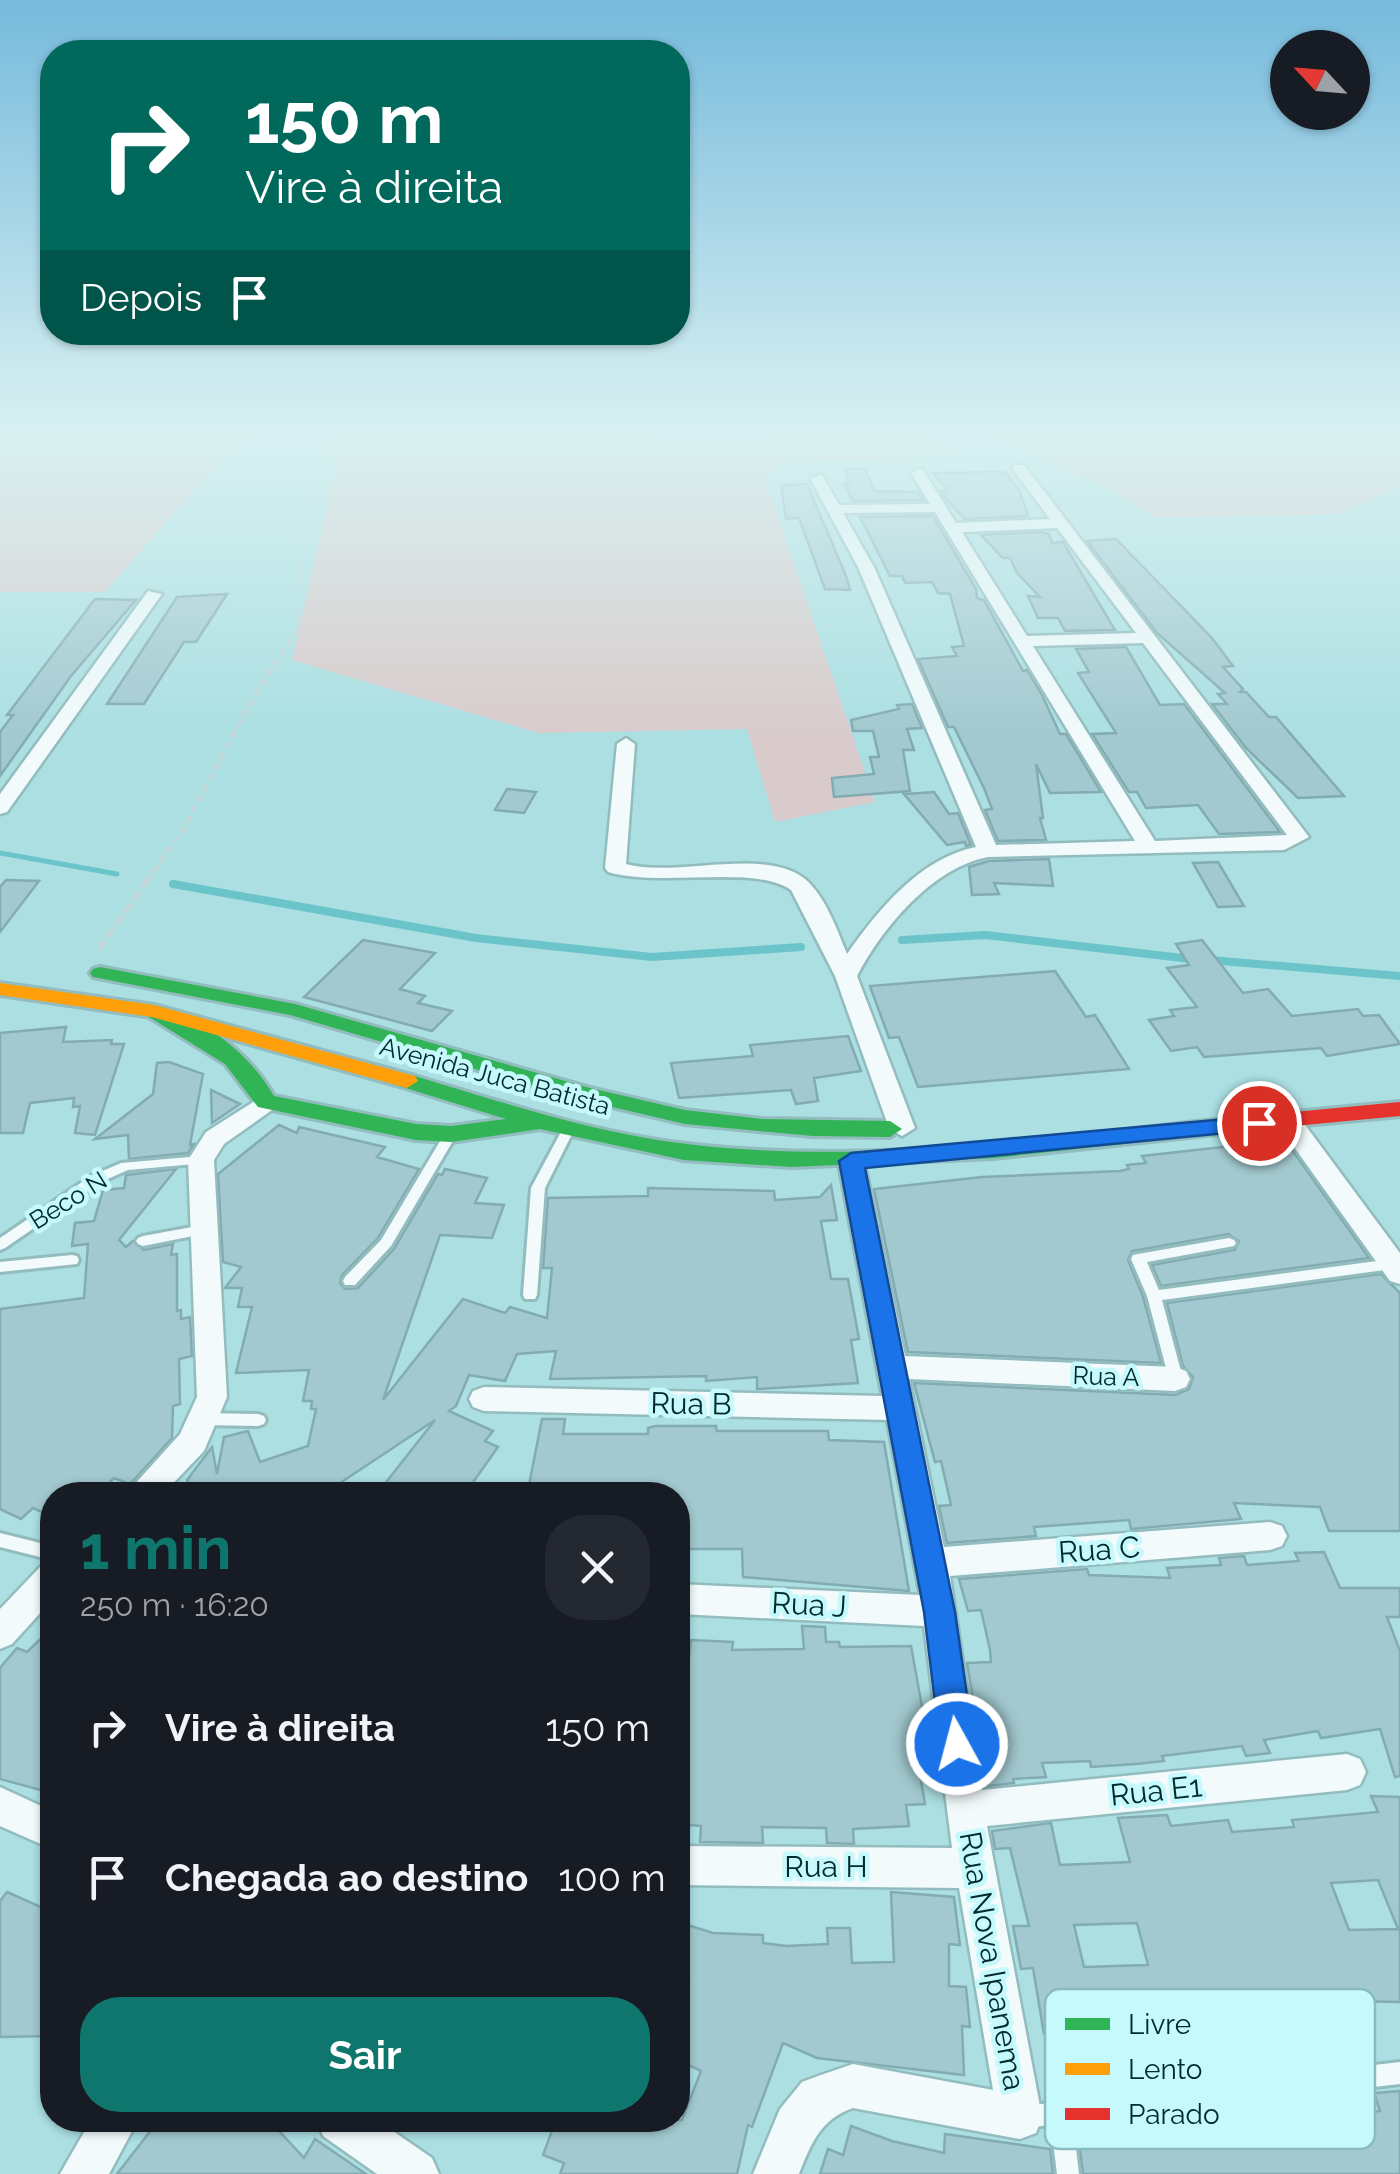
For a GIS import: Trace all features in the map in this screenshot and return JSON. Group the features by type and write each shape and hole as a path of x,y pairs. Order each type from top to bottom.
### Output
{"main road":[{"name":"Avenida Juca Batista","path":"84,972 213,990 590,1099 719,1124 852,1132 911,1128"},
{"name":"Avenida Juca Batista","path":"0,989 117,1002 294,1047 568,1130 720,1156 851,1161 1400,1110"},
{"path":"213,990 174,996 154,1011 244,1062 257,1077 266,1102 416,1132 452,1134 538,1122"},
{"path":"416,1132 446,1126 458,1118 469,1102 468,1091 451,1057"},
{"path":"1200,1105 1400,1086"}],"street":[{"path":"846,531 866,567 988,851"},
{"path":"955,531 1150,848"},
{"path":"846,976 857,951 906,899 955,859 988,851 1284,844 1299,838 1067,531"},
{"path":"0,808 154,594"},
{"path":"1022,642 1149,638"},
{"path":"626,744 614,868 636,874 766,872 788,876 802,888 846,976 911,1128"},
{"path":"154,1482 193,1442 212,1397 201,1160 215,1138 266,1102"},
{"path":"1288,1120 1396,1269"},
{"name":"Rua Nova Ipanema","path":"776,2174 796,2125 818,2098 853,2086 1040,2115 975,1868 940,1612 851,1161"},
{"name":"Rua A","path":"892,1367 1175,1378"},
{"name":"Rua B","path":"484,1399 899,1408"},
{"name":"Rua C","path":"928,1563 1270,1536"},
{"path":"0,1633 40,1590"},
{"name":"Rua J","path":"690,1599 940,1612"},
{"name":"Rua E1","path":"965,1810 1348,1772"},
{"path":"0,1806 40,1824"},
{"name":"Rua H","path":"690,1866 975,1868"},
{"path":"83,2174 109,2132"},
{"path":"356,2132 416,2174"}],"lane":[{"path":"530,1294 538,1188 568,1130"},
{"path":"350,1282 386,1242 452,1134"},
{"name":"Beco N","path":"0,1245 96,1178 126,1166 201,1160"},
{"path":"143,1241 202,1230"},
{"name":"Rua A","path":"1175,1378 1154,1296 1136,1264 1138,1259 1229,1243"},
{"path":"0,1267 72,1260"},
{"path":"1154,1296 1396,1269"},
{"path":"203,1419 258,1420"},
{"path":"0,1540 40,1550"},
{"path":"1375,2076 1400,2073"},
{"path":"1045,2114 1040,2115 1045,2126"},
{"path":"1056,2149 1068,2174"}],"path":[{"path":"84,972 181,833 256,695 299,632 303,531"}],"shaded area":[{"path":"0,531 158,531 105,592 0,592"},
{"path":"321,531 783,531 875,802 775,822 747,729 539,733 292,660"}],"building":[{"path":"804,531 827,531 850,590 825,589"},
{"path":"867,531 942,531 976,589 977,598 984,600 1023,671 1027,670 1042,695 1060,734 1066,734 1101,792 1050,793 1036,764 1040,818 1046,840 998,841 985,810 992,809 984,788 954,727 948,727 918,659 957,656 952,647 964,646 950,594 938,593 932,582 905,583 902,576 890,576"},
{"path":"1049,534 1052,543 1063,542 1115,630 1065,631 1058,618 1038,618 1028,596 1040,597 1017,573 1010,558 1003,558 981,535"},
{"path":"1116,539 1212,638 1233,666 1223,667 1243,689 1240,692 1246,692 1269,717 1276,717 1344,796 1298,798 1246,748 1212,704 1227,704 1218,694 1225,693 1157,633 1087,541"},
{"path":"227,594 196,642 184,642 144,704 107,704 177,597"},
{"path":"95,599 136,600 71,676 0,776 0,732 13,715 7,715"},
{"path":"1126,647 1160,705 1184,704 1280,832 1219,834 1198,805 1146,808 1137,792 1129,792 1092,734 1116,733 1078,673 1089,672 1076,649"},
{"path":"912,704 922,728 907,729 914,750 903,750 910,791 834,797 832,778 874,774 870,757 879,757 873,731 853,731 851,720"},
{"path":"507,789 536,792 524,813 495,810"},
{"path":"934,792 949,814 958,813 971,845 947,845 904,794"},
{"path":"1049,859 1053,886 994,883 999,894 972,895 969,867 989,861"},
{"path":"1218,862 1244,906 1218,907 1193,863"},
{"path":"6,880 39,881 0,932 0,887"},
{"path":"363,940 435,953 400,989 425,996 418,1003 452,1011 432,1031 304,997"},
{"path":"1202,940 1243,993 1268,989 1292,1016 1358,1009 1363,1016 1379,1015 1400,1044 1327,1056 1321,1048 1204,1057 1197,1047 1171,1051 1149,1020 1174,1016 1170,1010 1197,1007 1167,968 1189,965 1176,944"},
{"path":"1055,971 1086,1017 1095,1015 1129,1069 918,1087 899,1037 889,1038 870,986"},
{"path":"66,1027 63,1042 112,1040 111,1044 124,1044 95,1135 75,1133 80,1106 73,1107 74,1098 30,1103 23,1133 0,1133 0,1033"},
{"path":"848,1036 861,1071 814,1078 818,1101 796,1104 791,1090 679,1098 671,1063 753,1056 750,1045"},
{"path":"169,1062 203,1074 190,1145 194,1144 188,1153 129,1159 128,1135 95,1139 153,1094 157,1063"},
{"path":"211,1090 240,1104 212,1123"},
{"path":"279,1125 297,1133 299,1127 385,1147 377,1157 419,1169 378,1238 342,1275 340,1283 345,1289 358,1288 394,1249 438,1174 442,1175 445,1169 487,1178 475,1203 504,1205 492,1238 440,1235 383,1400 463,1299 505,1313 510,1307 547,1318 552,1268 543,1268 548,1198 648,1196 648,1188 774,1191 775,1200 820,1197 831,1185 837,1220 821,1221 831,1279 848,1279 859,1339 851,1340 858,1383 757,1389 757,1377 706,1381 706,1376 550,1379 556,1351 517,1354 505,1381 469,1375 456,1406 449,1411 493,1431 485,1441 498,1447 473,1482 386,1482 435,1420 342,1482 188,1482 212,1447 217,1474 224,1437 248,1431 260,1462 308,1446 316,1409 311,1409 312,1401 303,1401 309,1370 236,1373 252,1307 238,1307 242,1288 225,1288 241,1267 223,1262 218,1174"},
{"path":"1285,1140 1369,1258 1161,1286 1152,1265 1235,1250 1239,1241 1228,1234 1132,1251 1128,1260 1161,1363 908,1352 874,1189 982,1177 1120,1171 1129,1169 1127,1165 1146,1163 1142,1156"},
{"path":"176,1169 119,1240 126,1247 133,1241 144,1250 173,1244 171,1255 177,1254 177,1311 181,1310 181,1319 190,1317 192,1356 179,1359 180,1404 173,1406 172,1438 132,1482 114,1478 110,1482 40,1482 40,1511 33,1508 21,1519 0,1509 0,1309 84,1298 88,1244 72,1246 75,1223 94,1221 103,1190 124,1188 126,1175"},
{"path":"1381,1274 1400,1293 1400,1531 1329,1531 1320,1507 1234,1503 1241,1519 1131,1529 1129,1520 1034,1527 1036,1536 947,1543 939,1506 951,1505 941,1461 935,1462 914,1383 1176,1395 1189,1389 1193,1377 1183,1366 1167,1303"},
{"path":"542,1419 565,1419 563,1434 648,1434 648,1428 655,1426 716,1426 717,1431 828,1431 829,1440 884,1442 909,1591 743,1577 742,1549 690,1549 690,1482 530,1482"},
{"path":"1324,1552 1340,1588 1400,1588 1400,1617 1387,1617 1400,1651 1400,1776 1395,1777 1380,1729 1321,1738 1318,1731 1264,1740 1270,1753 1246,1756 1242,1746 1162,1756 1164,1761 1136,1764 1091,1767 1090,1761 1042,1763 1046,1777 1013,1779 1014,1783 988,1786 967,1663 991,1662 990,1650 981,1610 968,1611 959,1579 1087,1569 1089,1575 1170,1578 1167,1568 1221,1565 1219,1558 1244,1556 1247,1565 1299,1561 1295,1553"},
{"path":"802,1626 825,1627 826,1642 839,1642 840,1647 911,1646 927,1734 912,1728 925,1804 906,1805 909,1826 853,1829 854,1844 827,1843 826,1828 762,1827 763,1843 700,1842 701,1826 690,1825 691,1640 733,1642 732,1650 804,1649"},
{"path":"40,1640 40,1790 0,1779 0,1668 17,1648 27,1652"},
{"path":"1371,1796 1400,1797 1400,2002 1375,2001 1375,1989 1045,1989 1044,2034 1033,1968 1021,1969 1013,1926 1029,1926 1010,1848 995,1849 992,1831 1051,1823 1060,1865 1130,1862 1118,1818 1167,1815 1171,1826 1228,1820 1232,1832 1294,1827 1292,1820 1378,1812","holes":["1378,1880 1398,1929 1349,1930 1331,1883","1137,1923 1148,1965 1084,1967 1074,1925"]},
{"path":"7,1892 40,1907 40,2036 0,2037 0,1901"},
{"path":"891,1892 954,1897 960,1945 949,1944 949,1986 966,1987 970,2027 962,2026 964,2075 817,2058 783,2043 752,2127 748,2125 737,2174 560,2174 564,2163 543,2155 552,2132 690,2132 690,2099 701,2071 690,2066 690,1926 713,1933 763,1935 763,1943 787,1946 828,1944 827,1928 850,1928 852,1963 894,1962"},
{"path":"1400,2091 1400,2174 1083,2174 1080,2149 1375,2149 1375,2112 1380,2111 1375,2093"},
{"path":"851,2126 944,2153 945,2134 1050,2149 1053,2174 820,2174 828,2149 843,2155"},
{"path":"150,2132 280,2132 304,2158 315,2139 366,2174 117,2174"}],"waterway":[{"path":"0,853 117,874"},
{"path":"173,884 476,938 652,957 801,947"},
{"path":"902,940 985,935 1191,959"},
{"path":"1210,960 1400,976"}],"traffic: fast":[{"path":"100,973 295,1010 538,1081 685,1117 762,1126 890,1129"},
{"path":"157,1012 220,1048 246,1071 266,1102 416,1132 451,1134 537,1122"},
{"path":"407,1081 604,1137 725,1156 859,1159 926,1155 1262,1122"}],"traffic: slow":[{"path":"0,989 154,1011 407,1081"}],"traffic: jam":[{"path":"1262,1122 1400,1109"}],"route":[{"path":"957,1744 940,1612 851,1161 1259,1123"}]}
